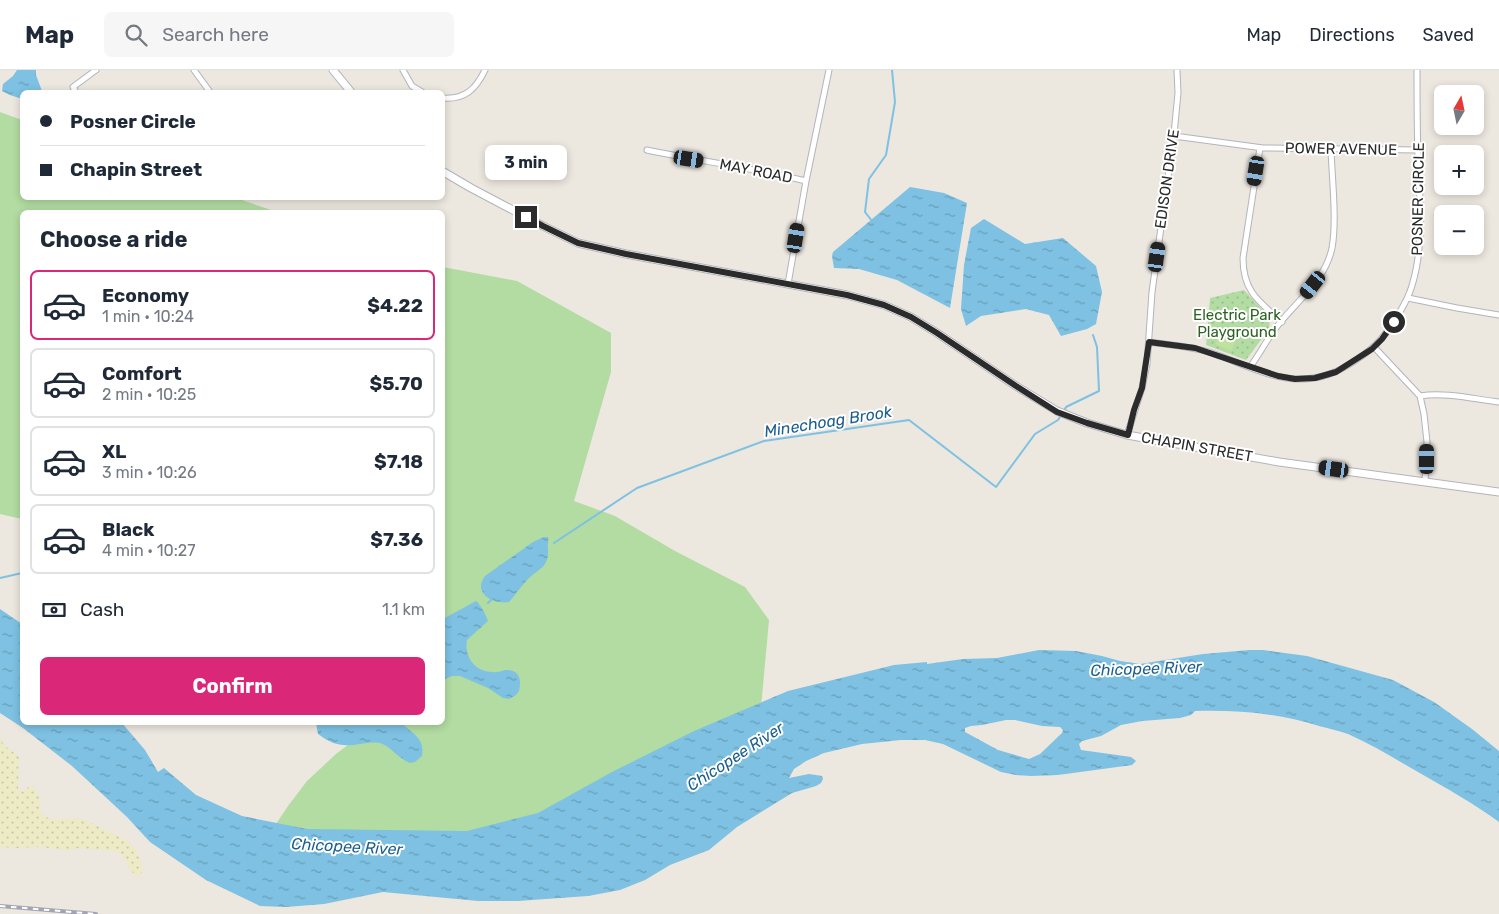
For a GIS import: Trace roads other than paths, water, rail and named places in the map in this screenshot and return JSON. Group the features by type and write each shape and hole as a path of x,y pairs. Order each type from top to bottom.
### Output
{"main road":[{"path":"333,70 349,90"},
{"name":"CHAPIN STREET","path":"445,173 578,243 626,254 861,298 896,310 937,333 1057,412 1087,423 1128,435 1279,462 1499,492"}],"street":[{"path":"75,90 73,87 96,70"},
{"path":"194,70 209,90"},
{"path":"403,70 412,86 419,90"},
{"path":"445,98 463,95 475,87 485,70"},
{"path":"788,284 806,181 829,70"},
{"name":"EDISON DRIVE","path":"1128,435 1142,388 1149,342 1152,292 1174,136 1178,93 1177,70"},
{"name":"POSNER CIRCLE","path":"1149,342 1195,348 1288,378 1320,378 1341,370 1374,347 1382,339 1408,298 1420,248 1417,70"},
{"name":"POWER AVENUE","path":"1174,136 1260,148 1418,150"},
{"path":"1260,148 1243,268 1249,290 1282,322"},
{"path":"1250,367 1276,328 1319,276 1329,257 1333,232 1331,149"},
{"name":"MAY ROAD","path":"647,150 806,181"},
{"path":"1408,298 1499,315"},
{"path":"1374,347 1420,396 1427,442 1425,482"},
{"path":"1420,396 1451,396 1499,402"}],"water":[{"path":"17,70 36,70 42,90 20,90 20,98 2,91 3,84"},
{"path":"910,187 944,193 967,203 950,308 897,280 859,269 834,268 833,252"},
{"path":"984,219 1025,244 1063,238 1096,266 1102,292 1096,324 1087,329 1061,336 1049,315 1026,309 981,316 966,326 961,309 964,265 971,228"},
{"path":"548,537 548,555 545,564 527,580 509,602 497,602 486,596 481,588 485,576 533,542"},
{"path":"476,601 478,602 488,621 467,640 469,658 476,666 487,671 514,671 520,679 519,691 516,695 509,699 503,698 488,688 460,676 452,676 445,679 445,618"},
{"name":"Chicopee River","path":"0,609 20,623 20,725 124,725 145,750 158,772 164,768 196,795 242,816 307,829 467,831 538,813 612,772 694,731 788,691 894,665 997,658 1039,650 1076,651 1140,664 1203,654 1263,650 1307,656 1393,680 1434,702 1472,729 1499,751 1499,822 1449,790 1375,747 1348,734 1273,715 1227,711 1195,711 1191,715 1180,718 1121,725 1101,736 1082,741 1079,744 1081,750 1131,757 1136,761 1132,765 1058,775 1031,776 1001,772 943,744 925,740 901,740 862,744 824,753 794,769 789,778 809,774 822,776 821,783 792,793 737,827 709,850 670,865 645,880 620,890 588,896 518,901 478,901 383,892 324,904 286,907 260,906 206,880 150,842 127,817 72,766 23,728 0,713","holes":["1006,720 1060,727 1063,730 1040,754 1029,759 998,750 965,732 965,728 971,726"]},
{"path":"316,725 404,725 420,740 422,756 415,762 410,763 380,743 338,744 328,741 318,734"}],"waterway":[{"name":"Minechoag Brook","path":"872,221 865,212 869,179 886,155 895,102 892,70"},
{"name":"Minechoag Brook","path":"1064,411 1066,407 1099,391 1097,347 1093,335"},
{"name":"Minechoag Brook","path":"554,543 637,488 764,441 909,420 996,487 1035,434 1058,420 1061,415"},
{"name":"Minechoag Brook","path":"0,578 20,573"},
{"name":"Minechoag Brook","path":"488,603 492,599"}],"railway":[{"path":"0,906 96,914"}],"park label":[{"name":"Electric Park Playground","path":"1237,324"}]}
